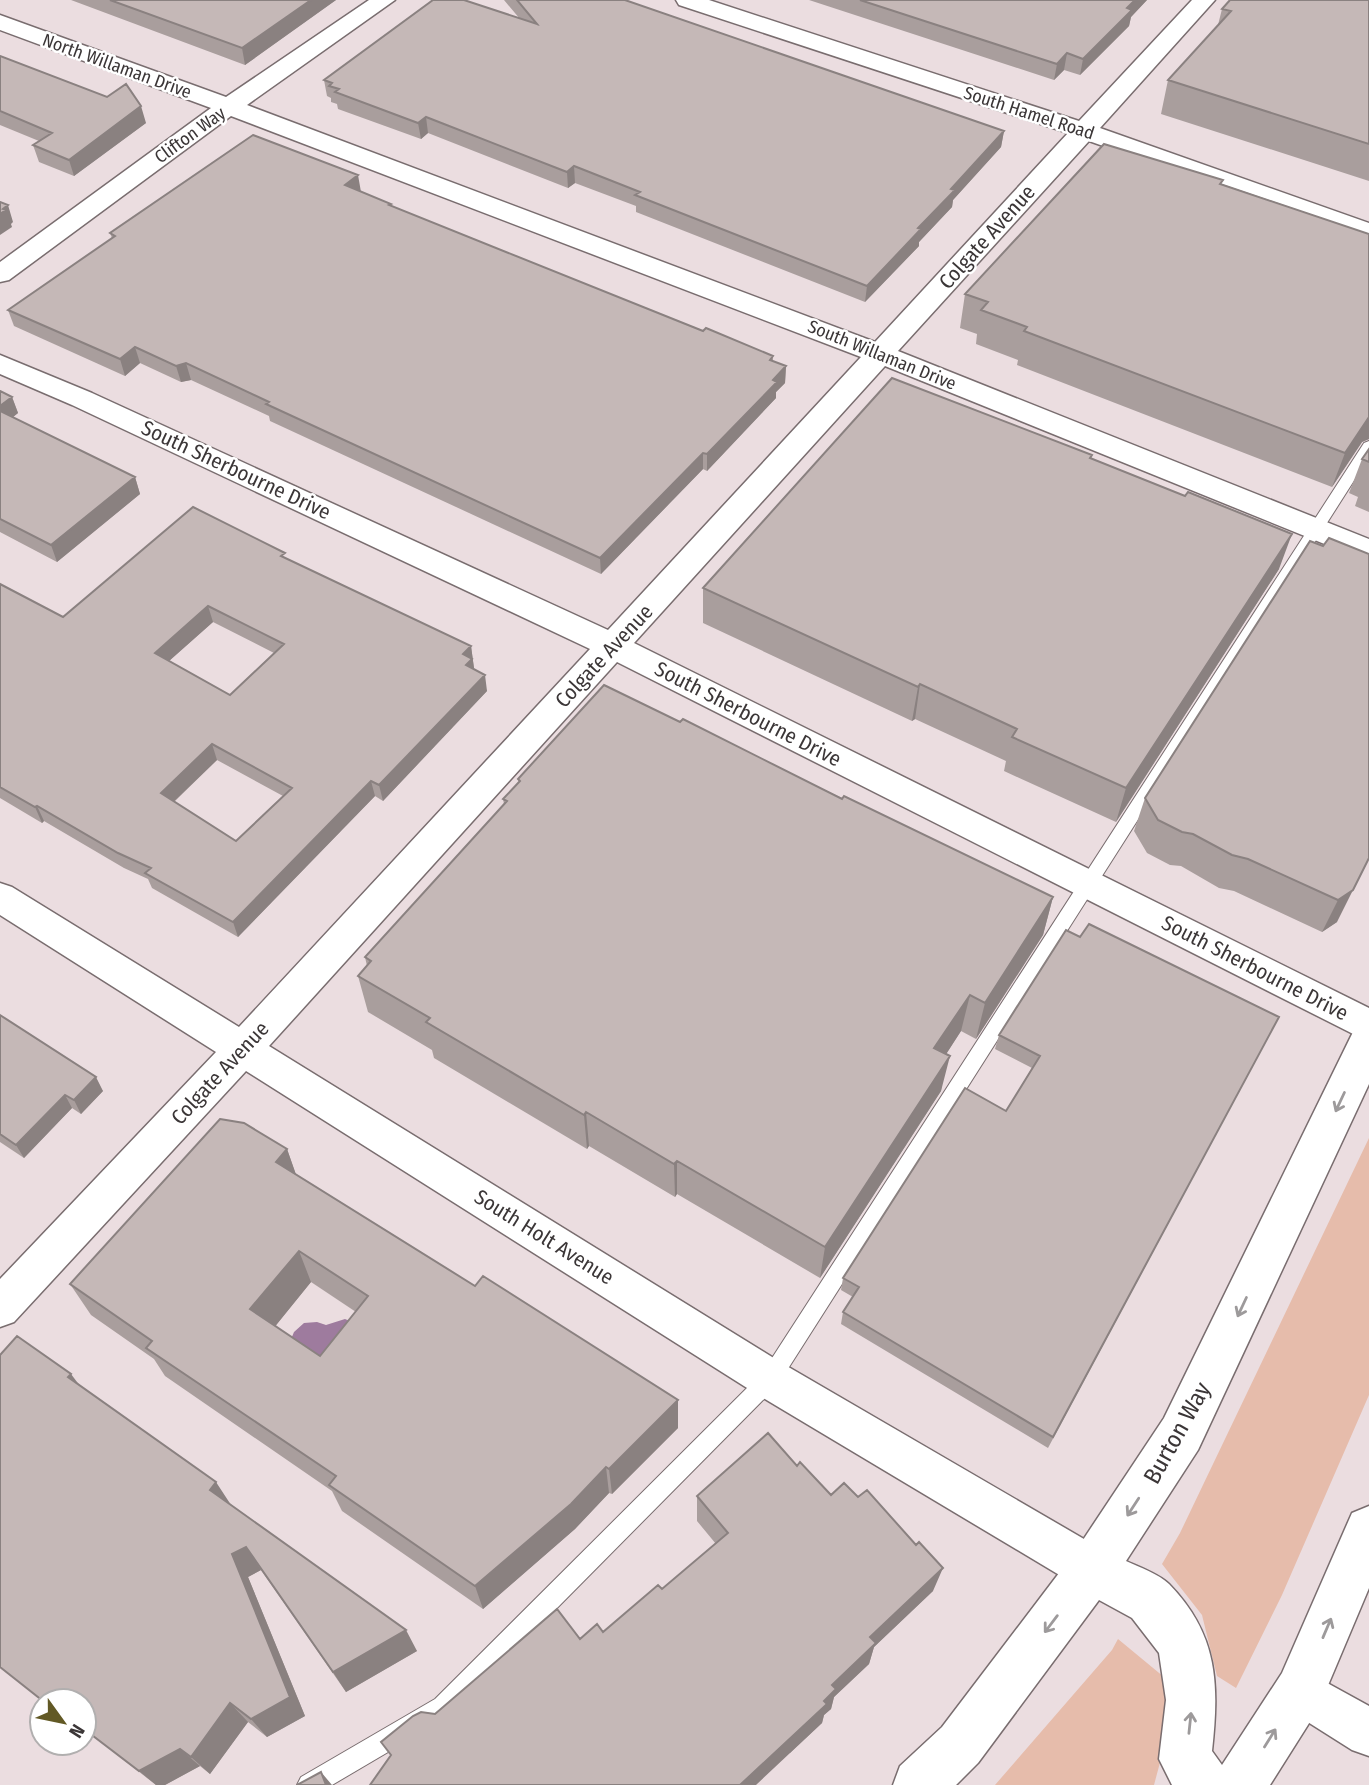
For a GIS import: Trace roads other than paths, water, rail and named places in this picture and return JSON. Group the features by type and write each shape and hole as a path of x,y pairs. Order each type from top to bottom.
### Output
{"main road":[{"name":"Burton Way","path":"919,1785 960,1745 1092,1569 1181,1434 1369,1040"},
{"path":"1240,1785 1300,1691 1369,1531"},
{"path":"1092,1569 1150,1600 1182,1643 1192,1700 1185,1759 1205,1785"}],"street":[{"name":"Clifton Way","path":"0,274 228,107 384,0"},
{"name":"South Hamel Road","path":"687,0 1084,131 1369,232"},
{"name":"Colgate Avenue","path":"0,1308 244,1048 1204,0"},
{"name":"North Willaman Drive","path":"0,22 392,167"},
{"name":"South Willaman Drive","path":"392,167 880,354 1369,551"},
{"name":"South Sherbourne Drive","path":"0,364 82,399 613,646 1369,1026"},
{"name":"South Holt Avenue","path":"0,897 770,1379 1092,1569"},
{"path":"1300,1691 1369,1734"}],"lane":[{"path":"309,1785 443,1707 770,1379 1369,446"}]}
